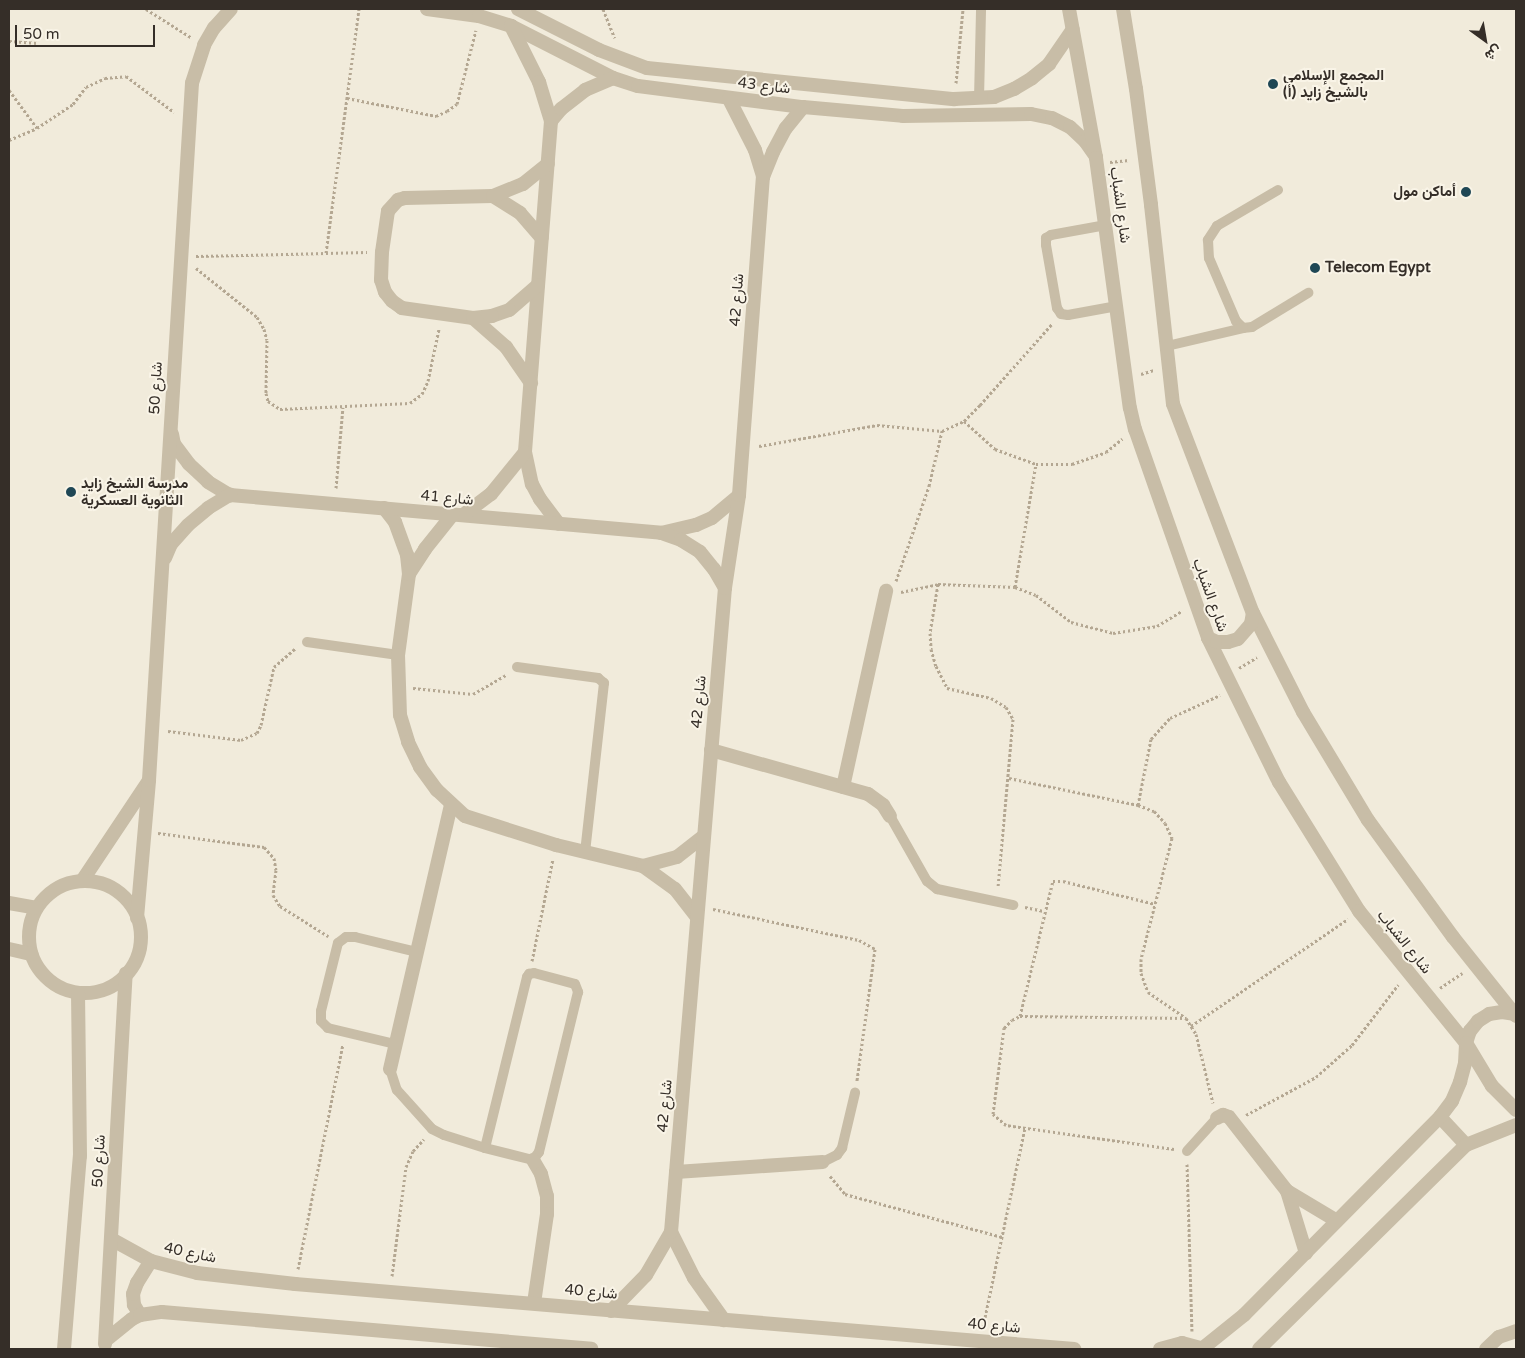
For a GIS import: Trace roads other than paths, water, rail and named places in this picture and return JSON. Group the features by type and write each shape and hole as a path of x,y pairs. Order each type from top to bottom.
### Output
{"street":[{"name":"شارع 50","path":"137,918 150,780 170,421 192,83 204,45 214,28 231,9"},
{"name":"شارع 43","path":"427,9 488,14 613,78 638,86 729,99 902,116 1031,114 1052,118 1070,127 1085,141 1097,161"},
{"name":"شارع 43","path":"518,9 599,50 631,63 663,71 954,99 994,97 1014,89 1032,78 1049,64 1073,29"},
{"name":"شارع الشباب","path":"1069,9 1097,161 1126,378 1135,429 1208,638 1279,782 1359,911 1466,1042 1492,1086 1516,1110"},
{"name":"شارع الشباب","path":"1123,9 1145,157 1173,404 1254,613 1303,712 1368,820 1475,965 1515,1015"},
{"path":"512,26 539,82 551,121 525,452 532,484 540,499 559,524"},
{"path":"551,121 566,104 584,90 613,78"},
{"name":"شارع 42","path":"729,99 754,150 763,177"},
{"name":"شارع 42","path":"610,1311 646,1275 671,1232 725,588 739,495 763,177 782,136 804,107"},
{"path":"538,285 509,310 492,316 473,318 402,308 392,301 385,292 382,280 382,252 388,211 398,200 405,198 493,196 523,184 548,164"},
{"path":"493,196 520,213 542,238"},
{"path":"473,318 506,347 531,383"},
{"name":"شارع 41","path":"170,421 174,444 189,464 208,482 230,495 661,532 696,525 712,518 739,495"},
{"path":"409,574 429,543 458,515 491,494 525,452"},
{"path":"162,566 171,544 188,524 208,508 230,495"},
{"path":"384,508 395,522 402,538 409,574 398,655 400,715 408,742 420,767 437,790 465,816 556,845 643,866 675,889 697,912"},
{"name":"شارع 41","path":"661,532 681,540 700,552 714,569 725,588"},
{"path":"843,787 886,593"},
{"path":"1208,638 1217,642 1228,642 1238,639 1251,624 1254,613"},
{"path":"711,750 868,794 883,805 890,816"},
{"path":"82,882 150,780"},
{"path":"390,1069 451,804"},
{"path":"643,866 676,857 704,836"},
{"path":"82,882 96,883 116,891 131,905 140,930 138,953 126,974 104,989 78,993 66,990 44,976 31,954 29,930 38,908 57,889 82,882"},
{"path":"9,903 38,908"},
{"path":"9,949 31,954"},
{"name":"شارع 50","path":"105,1345 126,974"},
{"name":"شارع 50","path":"64,1349 80,1156 78,993"},
{"path":"1160,1349 1172,1344 1200,1348 1244,1316 1440,1117 1452,1101 1460,1082 1465,1063 1466,1042 1470,1031 1478,1021 1489,1014 1502,1012 1515,1015"},
{"path":"1217,1118 1223,1115 1234,1121 1287,1190 1337,1221"},
{"path":"1440,1117 1466,1145"},
{"path":"1260,1349 1466,1145 1516,1125"},
{"path":"533,1160 541,1174 547,1196 547,1214 534,1303"},
{"path":"676,1172 823,1162"},
{"path":"1287,1190 1306,1253"},
{"path":"671,1232 694,1278 724,1320"},
{"name":"شارع 40","path":"111,1239 151,1261 197,1273 296,1284 1074,1349"},
{"path":"140,1315 134,1305 133,1294 151,1261"},
{"path":"105,1345 118,1328 140,1315 162,1312 591,1349"},
{"path":"1486,1349 1499,1337 1516,1331"}],"lane":[{"path":"979,99 981,9"},
{"path":"1243,328 1236,321 1209,258 1208,240 1217,226 1278,190"},
{"path":"1106,225 1046,238 1057,308 1061,314 1068,315 1116,306"},
{"path":"1167,346 1252,327 1308,293"},
{"path":"307,642 398,655"},
{"path":"517,667 598,678 604,683 585,852"},
{"path":"890,816 927,881 938,889 1013,905"},
{"path":"396,1044 328,1028 322,1022 322,1011 338,943 346,937 355,937 417,952"},
{"path":"390,1069 397,1090 432,1129 444,1136 485,1148 533,1160 539,1152 578,992 575,984 534,973 529,974 485,1148"},
{"path":"823,1162 837,1155 842,1148 855,1093"},
{"path":"1187,1151 1217,1118"}],"place":[{"name":"المجمع الإسلامي (أ) بالشيخ زايد","path":"1273,84"},
{"name":"أماكن مول","path":"1466,192"},
{"name":"Telecom Egypt","path":"1315,268"},
{"name":"مدرسة الشيخ زايد الثانوية العسكرية","path":"71,492"}]}
